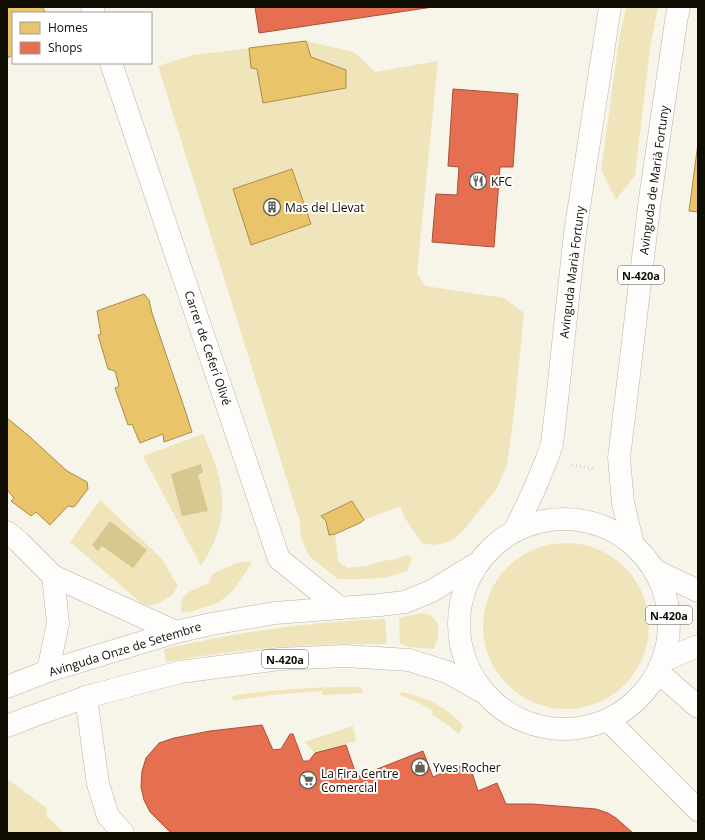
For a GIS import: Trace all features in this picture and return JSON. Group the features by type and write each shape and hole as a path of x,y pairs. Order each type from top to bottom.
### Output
{"main road":[{"name":"Avinguda Marià Fortuny","path":"514,532 534,490 552,444 575,233 610,7"},
{"name":"Avinguda de Marià Fortuny","path":"633,544 623,503 619,458 650,199 679,7"},
{"name":"Carrer de Ceferí Olivé","path":"111,64 279,559 340,608"},
{"name":"N-420a","path":"7,726 86,697 180,672 280,659 345,656 409,660 447,672 481,691 507,714 539,728 575,730 609,721 638,701 661,667 670,639 668,604 656,571 633,544 603,525 569,518 534,522 502,538 477,563 432,591 405,602 340,608"},
{"path":"7,532 53,576 176,632"},
{"name":"N-420a","path":"477,563 462,595 458,630 466,664 481,691"},
{"path":"656,571 698,591"},
{"path":"48,671 58,624 53,576"},
{"name":"Avinguda Onze de Setembre","path":"7,687 48,671 176,632 274,613 340,608"},
{"path":"698,646 661,667 698,707"},
{"path":"86,697 98,784 108,816 122,833"},
{"path":"609,721 698,810"}],"path":[{"path":"546,461 621,474"}],"shaded area":[{"path":"626,7 658,7 650,48 635,175 616,200 601,170 619,40"},
{"path":"306,41 354,52 375,72 438,61 417,274 425,286 504,298 524,313 514,414 507,465 497,488 463,531 455,538 445,543 433,545 422,543 405,518 400,506 364,520 352,501 322,516 326,521 329,535 335,534 338,561 347,568 366,566 408,555 412,559 407,571 385,578 338,579 309,556 301,538 300,522 158,66 193,55"},
{"path":"203,434 218,475 222,502 218,530 210,550 201,566 143,456"},
{"path":"201,464 203,472 198,475 208,511 182,516 171,474"},
{"path":"100,500 161,558 178,586 172,595 161,602 149,606 141,603 70,542"},
{"path":"110,521 147,550 133,568 102,546 98,551 92,545"},
{"path":"558,543 574,543 598,549 625,567 643,594 648,610 648,642 643,658 625,685 612,695 590,706 574,709 558,709 534,703 513,690 502,679 489,658 486,650 483,634 483,618 489,594 502,573 513,562 534,549 542,546"},
{"path":"252,561 237,585 222,600 194,611 181,612 181,605 185,595 209,583 212,575 216,572 237,563"},
{"path":"424,613 434,618 437,623 438,638 433,649 409,647 400,644 399,618"},
{"path":"385,619 387,644 332,644 276,647 221,653 166,662 164,649 218,638 301,625"},
{"path":"361,687 363,693 322,695 322,691 288,693 233,701 232,696 258,692"},
{"path":"402,692 427,700 451,713 463,726 459,734 432,714 433,711 400,695"},
{"path":"353,726 356,741 315,753 304,742"},
{"path":"7,779 47,808 46,816 64,833 7,833"}],"building: Homes":[{"path":"7,7 42,7 45,12 12,12 12,56 7,58"},
{"path":"306,41 311,57 346,70 346,88 263,103 257,69 251,68 249,48"},
{"path":"698,143 698,212 689,211"},
{"name":"Mas del Llevat","path":"292,169 311,224 251,245 233,189"},
{"path":"144,294 149,300 192,432 164,442 163,434 140,443 132,424 128,425 115,388 119,386 115,371 108,369 98,335 101,334 97,311"},
{"path":"7,418 67,471 87,482 88,489 74,507 68,506 50,525 36,512 31,516 11,501 14,498 8,491 7,492"},
{"path":"352,501 364,520 335,534 329,535 326,521 321,516"}],"building: Shops":[{"path":"255,7 433,7 259,33"},
{"name":"KFC","path":"453,89 518,94 513,167 500,167 494,247 432,242 436,194 457,195 459,167 448,166"},
{"name":"La Fira Centre Comercial","path":"262,725 273,750 281,749 290,734 293,734 303,761 309,761 315,753 346,745 357,777 423,751 433,777 458,766 470,766 478,791 497,783 506,804 532,804 596,809 608,813 616,818 633,833 171,833 150,812 144,800 141,787 142,771 146,758 159,743 174,738 210,731"}],"place":[{"name":"KFC","path":"478,181"},
{"name":"Mas del Llevat","path":"272,207"},
{"name":"Yves Rocher","path":"420,767"},
{"name":"La Fira Centre Comercial","path":"308,780"}]}
